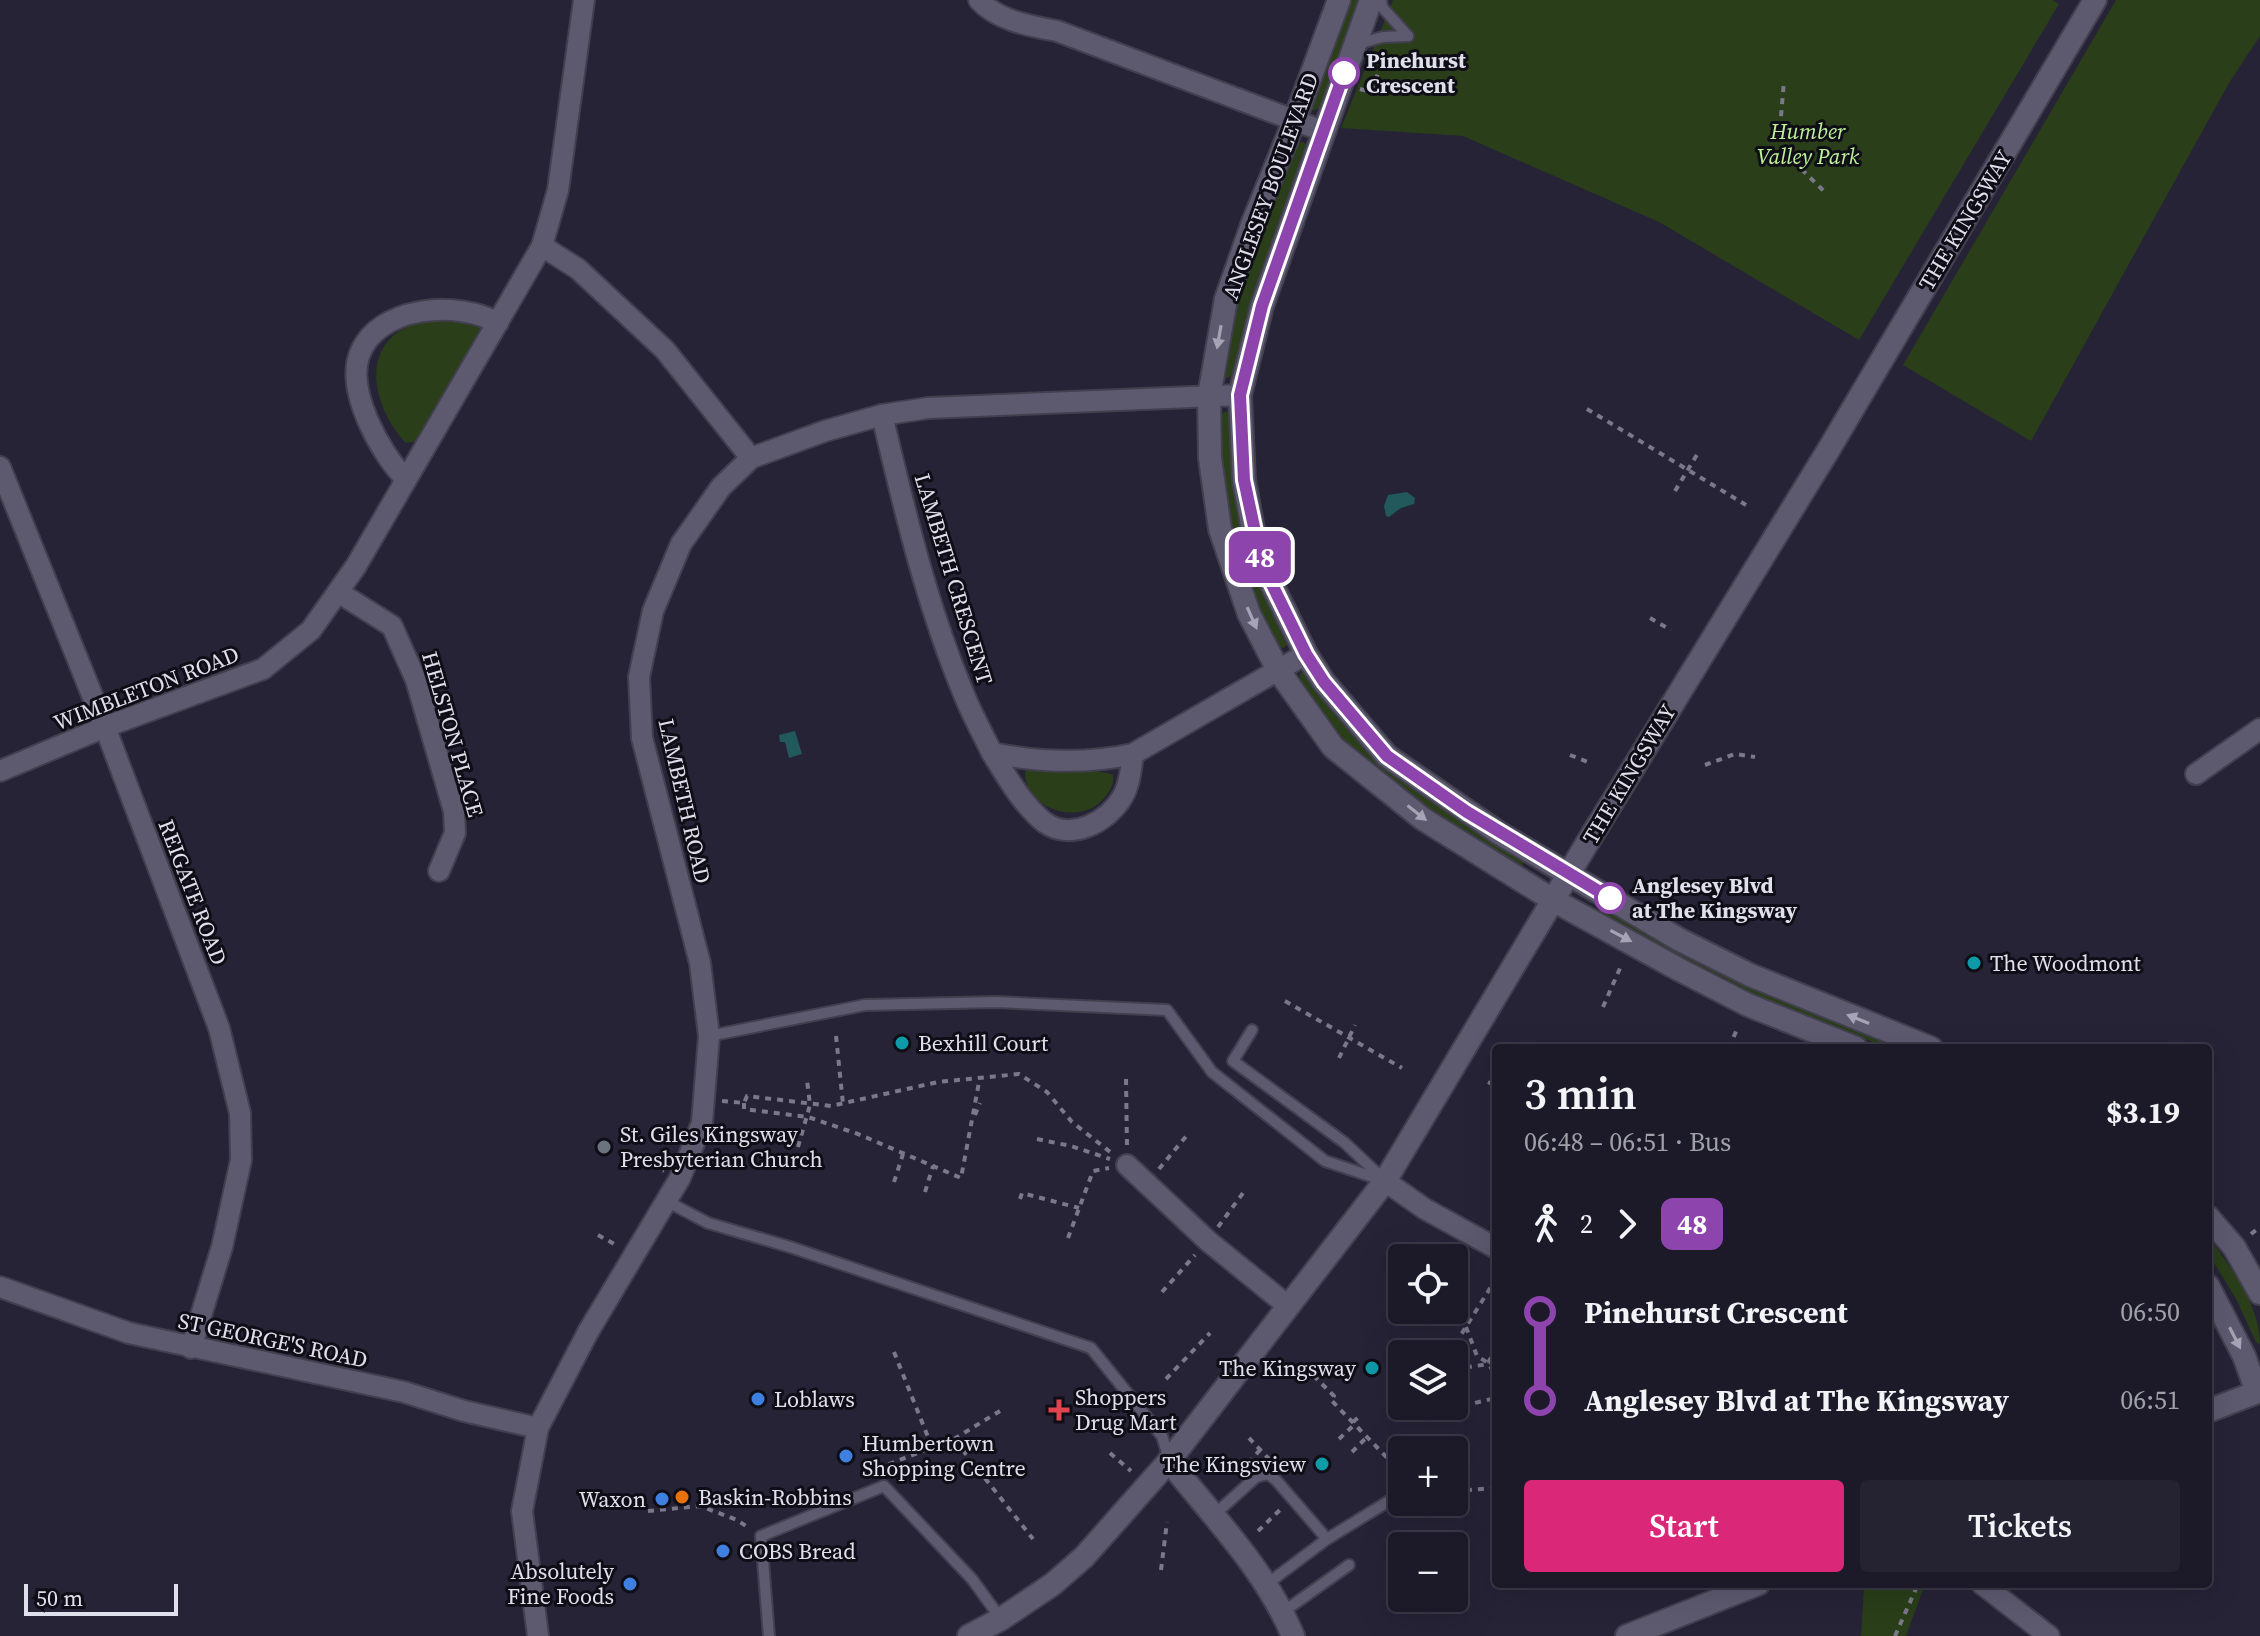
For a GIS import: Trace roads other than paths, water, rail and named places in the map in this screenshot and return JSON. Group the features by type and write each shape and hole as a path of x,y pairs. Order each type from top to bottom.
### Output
{"street":[{"name":"WIMBLETON ROAD","path":"0,771 105,727 263,669 311,630 356,566 542,246 558,190 584,0"},
{"path":"979,0 985,7 1007,18 1057,31 1323,131"},
{"name":"ANGLESEY BOULEVARD","path":"1339,0 1226,299 1209,396 1210,458 1220,529 1249,614 1278,670 1333,747 1423,819 1553,900 1748,1005 1846,1044"},
{"name":"ANGLESEY BOULEVARD","path":"1371,0 1262,306 1240,395 1244,480 1254,535 1262,564 1306,654 1324,682 1387,756 1467,812 1680,940 1750,975 1921,1044"},
{"name":"THE KINGSWAY","path":"969,1636 1053,1584 1084,1557 1169,1461 1385,1181 1569,873 1837,436 2095,0"},
{"path":"542,246 578,269 665,350 751,458"},
{"path":"405,478 378,441 361,401 356,371 361,351 384,326 425,310 468,310 482,313 498,323"},
{"name":"LAMBETH ROAD","path":"538,1636 522,1511 538,1428 588,1332 668,1202 688,1162 702,1123 709,1036 700,963 642,738 639,677 653,611 681,544 721,487 751,458 825,431 882,415 928,408 1240,395"},
{"name":"LAMBETH CRESCENT","path":"882,415 942,635 963,694 992,753 1031,810 1048,824 1063,829 1079,830 1097,823 1111,812 1124,795 1133,754"},
{"name":"REIGATE ROAD","path":"0,467 105,727 219,1028 240,1113 241,1160 222,1247 191,1348"},
{"name":"HELSTON PLACE","path":"338,592 392,626 416,680 454,811 455,833 439,871"},
{"path":"992,753 1030,759 1106,760 1133,754 1306,654"},
{"path":"2196,774 2260,729"},
{"path":"1127,1165 1208,1241 1288,1306"},
{"path":"1385,1181 1425,1209 1492,1246"},
{"path":"2212,1222 2234,1247 2260,1293"},
{"name":"ST GEORGE'S ROAD","path":"0,1287 129,1333 404,1392 464,1411 538,1428"},
{"path":"2212,1294 2258,1391 2212,1409"},
{"path":"1169,1461 1267,1584 1293,1636"},
{"path":"1627,1636 1748,1588"},
{"path":"1987,1588 2049,1636"}],"lane":[{"path":"1355,44 1383,37 1408,36 1382,7 1381,0"},
{"path":"709,1036 865,1005 997,1002 1167,1010 1212,1072 1325,1161 1385,1181"},
{"path":"1252,1030 1233,1061 1345,1143 1385,1181"},
{"path":"668,1202 708,1223 790,1247 1091,1348 1162,1436 1169,1461"},
{"path":"1213,1515 1256,1477 1268,1474 1327,1539"},
{"path":"769,1636 761,1536 884,1486 972,1579 1001,1619"},
{"path":"1267,1584 1327,1539 1388,1502"},
{"path":"1283,1612 1349,1565"}],"place":[{"name":"Pinehurst Crescent","path":"1344,73"},
{"name":"Anglesey Blvd at The Kingsway","path":"1610,898"},
{"name":"The Woodmont","path":"1974,963"},
{"name":"Bexhill Court","path":"902,1043"},
{"name":"St. Giles Kingsway Presbyterian Church","path":"604,1147"},
{"name":"The Kingsway","path":"1372,1368"},
{"name":"Loblaws","path":"758,1399"},
{"name":"Shoppers Drug Mart","path":"1059,1410"},
{"name":"Humbertown Shopping Centre","path":"846,1456"},
{"name":"The Kingsview","path":"1322,1464"},
{"name":"Baskin-Robbins","path":"682,1497"},
{"name":"Waxon","path":"662,1499"},
{"name":"COBS Bread","path":"723,1551"},
{"name":"Absolutely Fine Foods","path":"630,1584"}],"park label":[{"name":"Humber Valley Park","path":"1808,144"}]}
